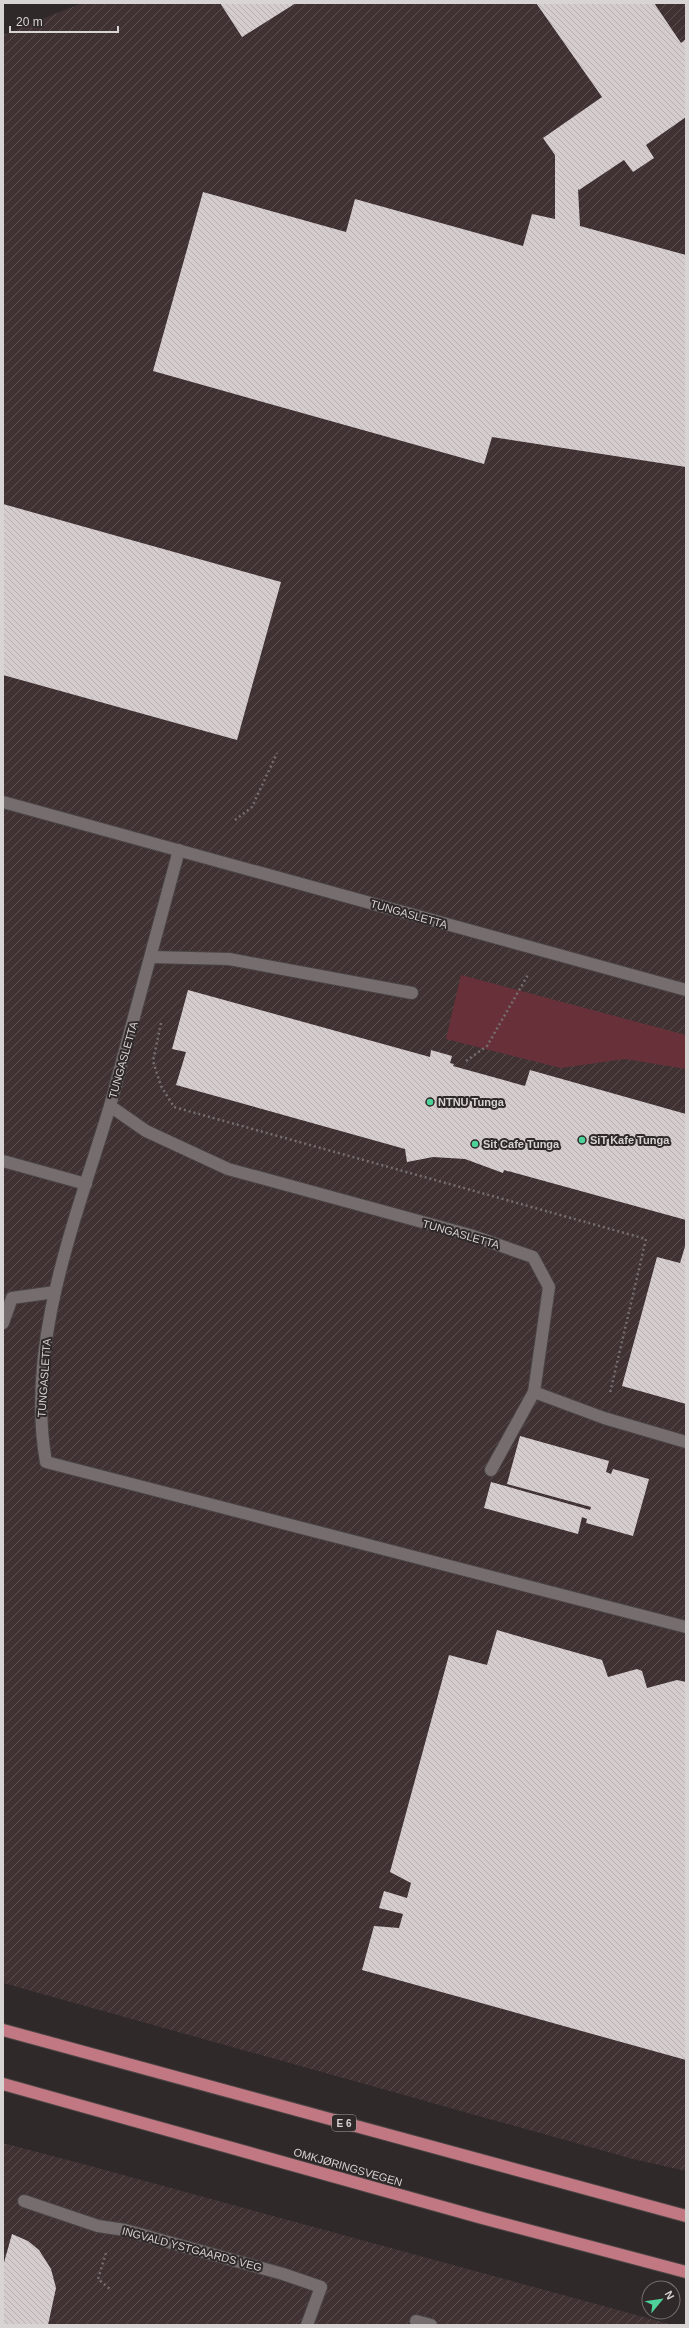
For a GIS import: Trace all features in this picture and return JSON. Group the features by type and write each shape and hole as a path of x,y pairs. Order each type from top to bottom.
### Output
{"highway":[{"name":"E 6","path":"3,2030 686,2216"},
{"name":"OMKJØRINGSVEGEN","path":"3,2084 482,2218 686,2272"}],"street":[{"name":"TUNGASLETTA","path":"3,802 686,990"},
{"name":"TUNGASLETTA","path":"179,850 110,1106 55,1292 45,1344 41,1433 46,1462 686,1627"},
{"path":"151,957 229,959 412,993"},
{"name":"TUNGASLETTA","path":"110,1106 146,1131 228,1169 470,1235 533,1257 548,1287 534,1392"},
{"path":"3,1161 86,1184"},
{"path":"3,1324 12,1298 55,1292"},
{"path":"491,1470 534,1392 604,1418 686,1442"},
{"name":"INGVALD YSTGAARDS VEG","path":"24,2201 98,2226 124,2230 283,2274 321,2287 307,2325"},
{"path":"416,2321 431,2325"}],"path":[{"path":"235,820 252,806 277,753"},
{"path":"466,1061 487,1046 542,951"},
{"path":"162,1018 153,1060 161,1086 174,1107 646,1239 604,1418"},
{"path":"98,2226 106,2251 98,2279 111,2290"}],"shaded area":[{"path":"82,3 686,3 686,2171 633,2159 3,1983 3,35"},
{"path":"461,975 686,1035 686,1069 625,1059 561,1068 446,1039"},
{"path":"3,2143 641,2316 641,2320 655,2320 673,2325 3,2325"}],"building":[{"path":"220,3 296,3 242,37"},
{"path":"536,3 654,3 681,43 686,39 686,117 646,145 654,158 633,172 624,160 579,190 578,189 580,226 686,255 686,467 492,437 484,464 153,371 203,192 346,232 355,199 523,246 532,214 555,219 555,155 543,138 602,97"},
{"path":"3,504 281,582 237,740 3,675"},
{"path":"188,990 430,1057 431,1050 452,1056 450,1063 454,1064 453,1066 525,1086 530,1070 686,1114 686,1220 504,1170 503,1173 465,1159 433,1157 407,1162 405,1149 176,1085 186,1052 172,1049"},
{"path":"686,1243 686,1404 622,1386 657,1257 680,1263"},
{"path":"520,1436 609,1461 606,1472 611,1474 613,1469 649,1479 633,1536 586,1523 587,1519 582,1517 578,1534 484,1508 491,1482 590,1510 591,1507 507,1484"},
{"path":"497,1630 602,1660 608,1677 637,1669 642,1671 647,1688 677,1680 686,1682 686,2060 362,1970 374,1926 399,1928 403,1914 379,1908 384,1891 407,1898 411,1883 390,1872 449,1655 487,1665"},
{"path":"12,2234 28,2241 39,2250 51,2269 56,2288 48,2325 3,2325 3,2266"}],"place":[{"name":"NTNU Tunga","path":"430,1102"},
{"name":"SiT Kafe Tunga","path":"582,1140"},
{"name":"Sit Cafe Tunga","path":"475,1144"}]}
